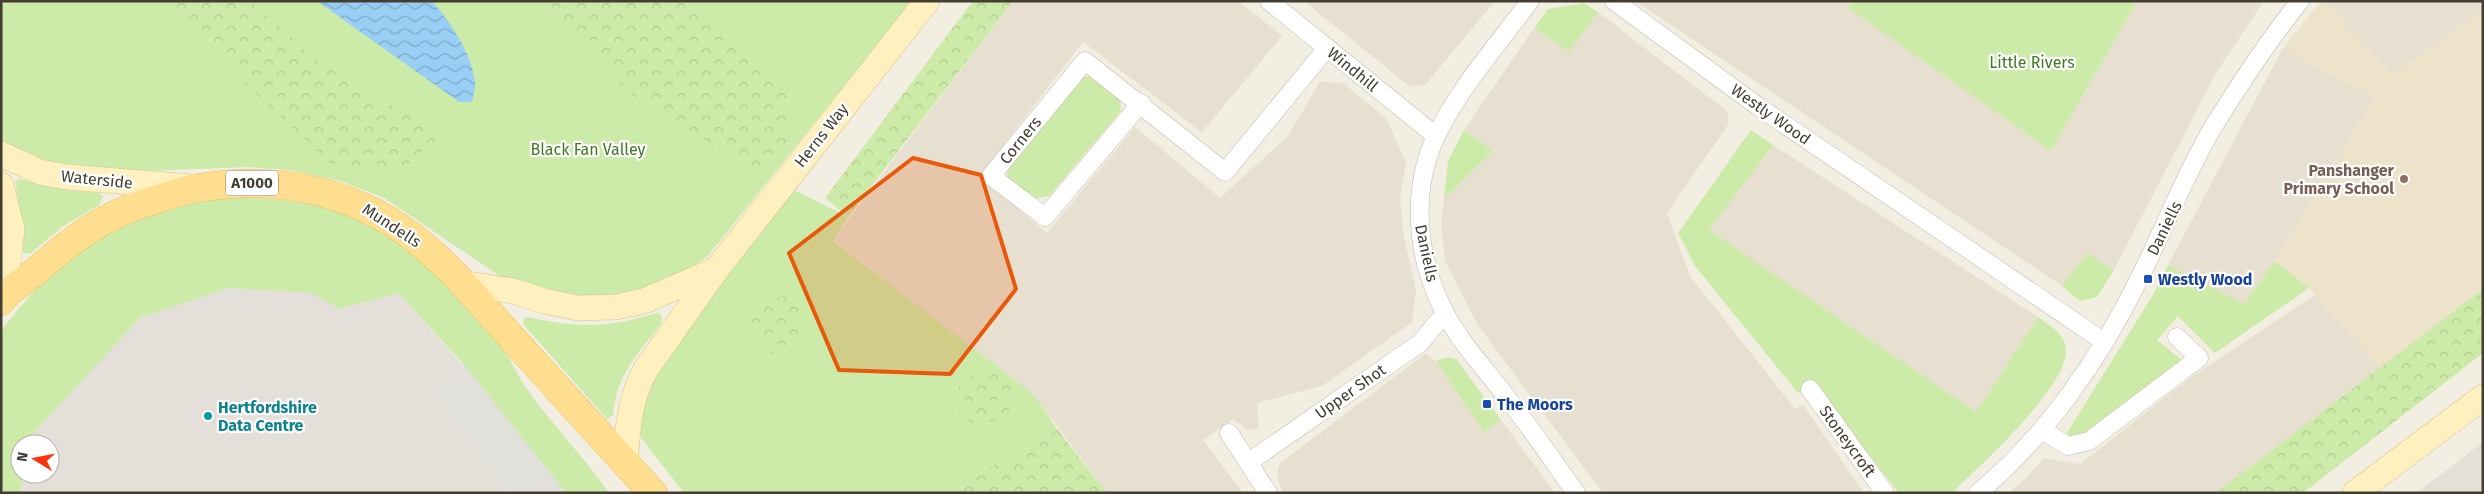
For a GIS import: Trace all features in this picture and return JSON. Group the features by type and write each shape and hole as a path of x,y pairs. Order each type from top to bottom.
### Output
{"main road":[{"name":"Mundells","path":"3,299 70,241 102,220 138,204 196,188 229,183 264,183 312,189 356,202 389,219 426,248 462,283 653,493"}],"street":[{"name":"Herns Way","path":"625,462 631,405 636,386 716,270 927,1"},
{"name":"Windhill","path":"1269,1 1436,136"},
{"name":"Daniells","path":"1530,1 1449,112 1436,136 1423,174 1420,230 1425,257 1445,313 1576,493"},
{"name":"Westly Wood","path":"1614,1 1759,107 2103,341"},
{"name":"Daniells","path":"1978,493 2006,469 2042,430 2077,384 2138,282 2212,131 2273,36 2300,1"},
{"name":"Corners","path":"1140,103 1045,217 991,176 1085,61 1140,103 1225,172 1327,48"},
{"name":"Waterside","path":"1,154 40,172 67,177 196,188"},
{"path":"1,185 12,229 3,299"},
{"name":"Herns Way","path":"462,283 512,291 578,308 615,306 644,301 716,270"},
{"name":"Upper Shot","path":"1249,462 1420,343 1445,313"},
{"path":"2042,430 2068,446 2089,441 2199,358 2177,337"},
{"name":"Stoneycroft","path":"1810,389 1885,493"},
{"path":"2356,493 2483,397"},
{"path":"1229,433 1268,493"}],"highlighted area":[{"path":"913,158 981,175 1016,289 950,374 839,370 789,253"}],"shaded area":[{"path":"1013,1 1238,1 1282,36 1202,132 1083,42 979,177 1047,233 1135,127 1220,198 1288,136 1320,82 1343,83 1386,118 1406,163 1400,198 1404,238 1416,290 1412,322 1322,386 1257,403 1259,428 1248,430 1233,419 1203,440 1243,493 1107,493 1037,399 833,240"},
{"path":"1304,1 1495,1 1425,85 1409,86"},
{"path":"1635,1 1852,1 1849,8 2051,151 2137,1 2264,1 2216,73 2114,270 2087,254 2062,286"},
{"name":"Panshanger Primary School","path":"2321,1 2325,1 2393,75 2483,9 2483,289 2381,368 2309,288 2275,261 2374,98 2283,48"},
{"path":"2325,1 2483,1 2483,9 2393,75"},
{"path":"1598,12 1728,112 1728,125 1667,213 1690,276 1795,409 1803,405 1864,493 1603,493 1477,324 1445,261 1441,224 1444,199 1493,151 1464,130 1534,28 1569,51"},
{"path":"2283,48 2374,98 2275,261 2244,304 2168,265"},
{"path":"1773,145 2038,317 1976,412 1708,230"},
{"path":"228,288 311,293 339,309 399,293 575,493 20,493 21,484 60,484 60,434 33,434 140,318"},
{"path":"2315,295 2381,368 2216,493 2008,493 2025,479 2044,458 2080,464 2186,381"},
{"path":"1426,353 1436,361 1484,431 1501,420 1555,493 1282,493 1277,474 1280,463"},
{"path":"463,364 566,493 510,493 432,392"},
{"path":"2483,442 2483,493 2416,493"}],"green space":[{"name":"Black Fan Valley","path":"1,1 912,1 707,257 681,274 614,299 574,299 512,284 384,198 340,181 289,170 248,167 96,173 69,171 1,142"},
{"path":"158,1 251,1 315,59 441,135 400,172 330,163"},
{"path":"539,1 682,1 791,97 788,140 760,174 637,100"},
{"path":"973,1 1013,1 848,217 825,198"},
{"name":"Little Rivers","path":"1852,1 2137,1 2051,151 1848,8"},
{"path":"1584,3 1598,12 1569,52 1534,28 1548,9"},
{"path":"1092,76 1120,98 1121,111 1049,196 1034,199 1007,178 1008,165 1078,78"},
{"path":"1464,130 1493,151 1444,199 1448,161"},
{"path":"1751,130 1773,145 1709,230 1976,412 2038,317 2061,336 2065,344 2065,360 2056,379 2023,422 1952,493 1899,493 1811,381 1798,393 1695,266 1678,233"},
{"path":"19,179 65,190 99,193 103,196 99,205 62,227 30,254 21,252 22,221 15,181"},
{"path":"794,190 848,217 833,241 1023,386 1037,399 1058,430 961,484 959,493 684,493 642,439 637,422 647,381"},
{"path":"204,197 260,198 316,205 342,212 368,224 393,239 440,277 462,298 502,345 521,381 609,493 566,493 463,364 399,293 339,309 311,293 228,288 140,318 33,434 10,434 10,484 21,484 20,493 1,493 1,333 3,328 42,281 112,228"},
{"path":"2087,253 2114,270 2097,297 2080,301 2062,286"},
{"path":"2275,261 2309,288 2215,353 2178,316 2157,340 2188,365 2091,433 2069,438 2067,433 2154,293 2168,265 2244,304"},
{"path":"2483,289 2483,353 2303,493 2216,493"},
{"path":"785,296 801,309 803,350 771,354 751,328 754,303"},
{"path":"659,313 662,318 661,324 629,366 618,388 613,415 607,419 523,324 524,318 528,317 551,322 597,325 626,321"},
{"path":"1448,357 1456,359 1501,420 1484,432 1436,361"},
{"path":"979,371 994,371 1016,392 1008,414 986,424 970,423 955,404 959,387"},
{"path":"1058,430 1107,493 959,493 960,484"}],"water":[{"path":"317,1 432,1 453,28 465,49 473,71 475,84 472,102 459,102"}],"place":[{"name":"Panshanger Primary School","path":"2404,179"},
{"name":"Westly Wood","path":"2148,279"},
{"name":"The Moors","path":"1487,404"},
{"name":"Hertfordshire Data Centre","path":"208,416"}]}
